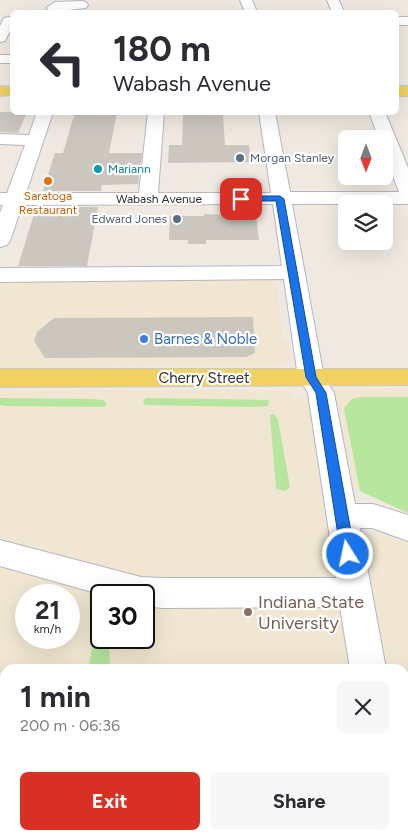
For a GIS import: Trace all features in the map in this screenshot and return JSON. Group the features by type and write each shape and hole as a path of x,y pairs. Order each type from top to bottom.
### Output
{"main road":[{"name":"Cherry Street","path":"0,378 408,377"}],"street":[{"path":"52,8 55,6 81,6"},
{"path":"0,38 7,21"},
{"path":"0,241 7,199 35,140 44,115"},
{"path":"146,199 150,188 156,115"},
{"path":"267,115 292,272 311,377 321,393 367,664"},
{"path":"378,115 408,192"},
{"path":"0,140 35,140"},
{"name":"Wabash Avenue","path":"7,199 408,198"},
{"path":"0,275 269,274 292,272"},
{"path":"342,516 373,516 408,528"},
{"path":"0,553 141,591 162,593 355,592"}],"shaded area":[{"path":"273,279 276,281 283,339 289,343 291,358 279,366 0,367 0,289 3,281"},
{"path":"341,389 408,389 408,514 346,485 330,392"},
{"name":"Indiana State University","path":"0,390 285,390 291,392 294,397 315,397 350,664 0,664"},
{"name":"Indiana State University","path":"369,534 391,535 408,545 408,664 375,664 358,536"}],"green space":[{"path":"360,397 408,397 408,513 360,491 344,408 352,399"},
{"path":"0,398 91,399 103,400 107,404 104,407 6,406 0,405"},
{"path":"146,398 269,400 268,406 253,407 145,405 143,401"},
{"path":"274,414 278,420 290,487 285,491 276,489 270,415"},
{"path":"92,649 109,649 110,664 89,664"}],"building":[{"path":"0,112 10,112 10,115 26,115 18,133 0,132"},
{"path":"74,115 116,115 109,153 142,153 138,184 102,185 101,191 43,191 55,153 63,153"},
{"path":"183,115 223,115 225,145 249,145 251,162 168,163 169,145 182,145"},
{"path":"39,207 98,207 87,266 18,266 34,214 36,214"},
{"path":"204,214 256,216 259,240 206,240 206,244 188,244 188,240 169,240 170,216 204,216"},
{"name":"Barnes & Noble","path":"253,317 255,353 246,357 45,358 34,341 37,332 54,318"}],"place":[{"name":"Morgan Stanley","path":"240,158"},
{"name":"Mariann","path":"98,169"},
{"name":"Saratoga Restaurant","path":"48,181"},
{"name":"Edward Jones","path":"177,219"},
{"name":"Barnes & Noble","path":"144,339"},
{"name":"Indiana State University","path":"248,612"}],"route":[{"path":"241,199 280,199 311,377 321,393 348,554"}]}
